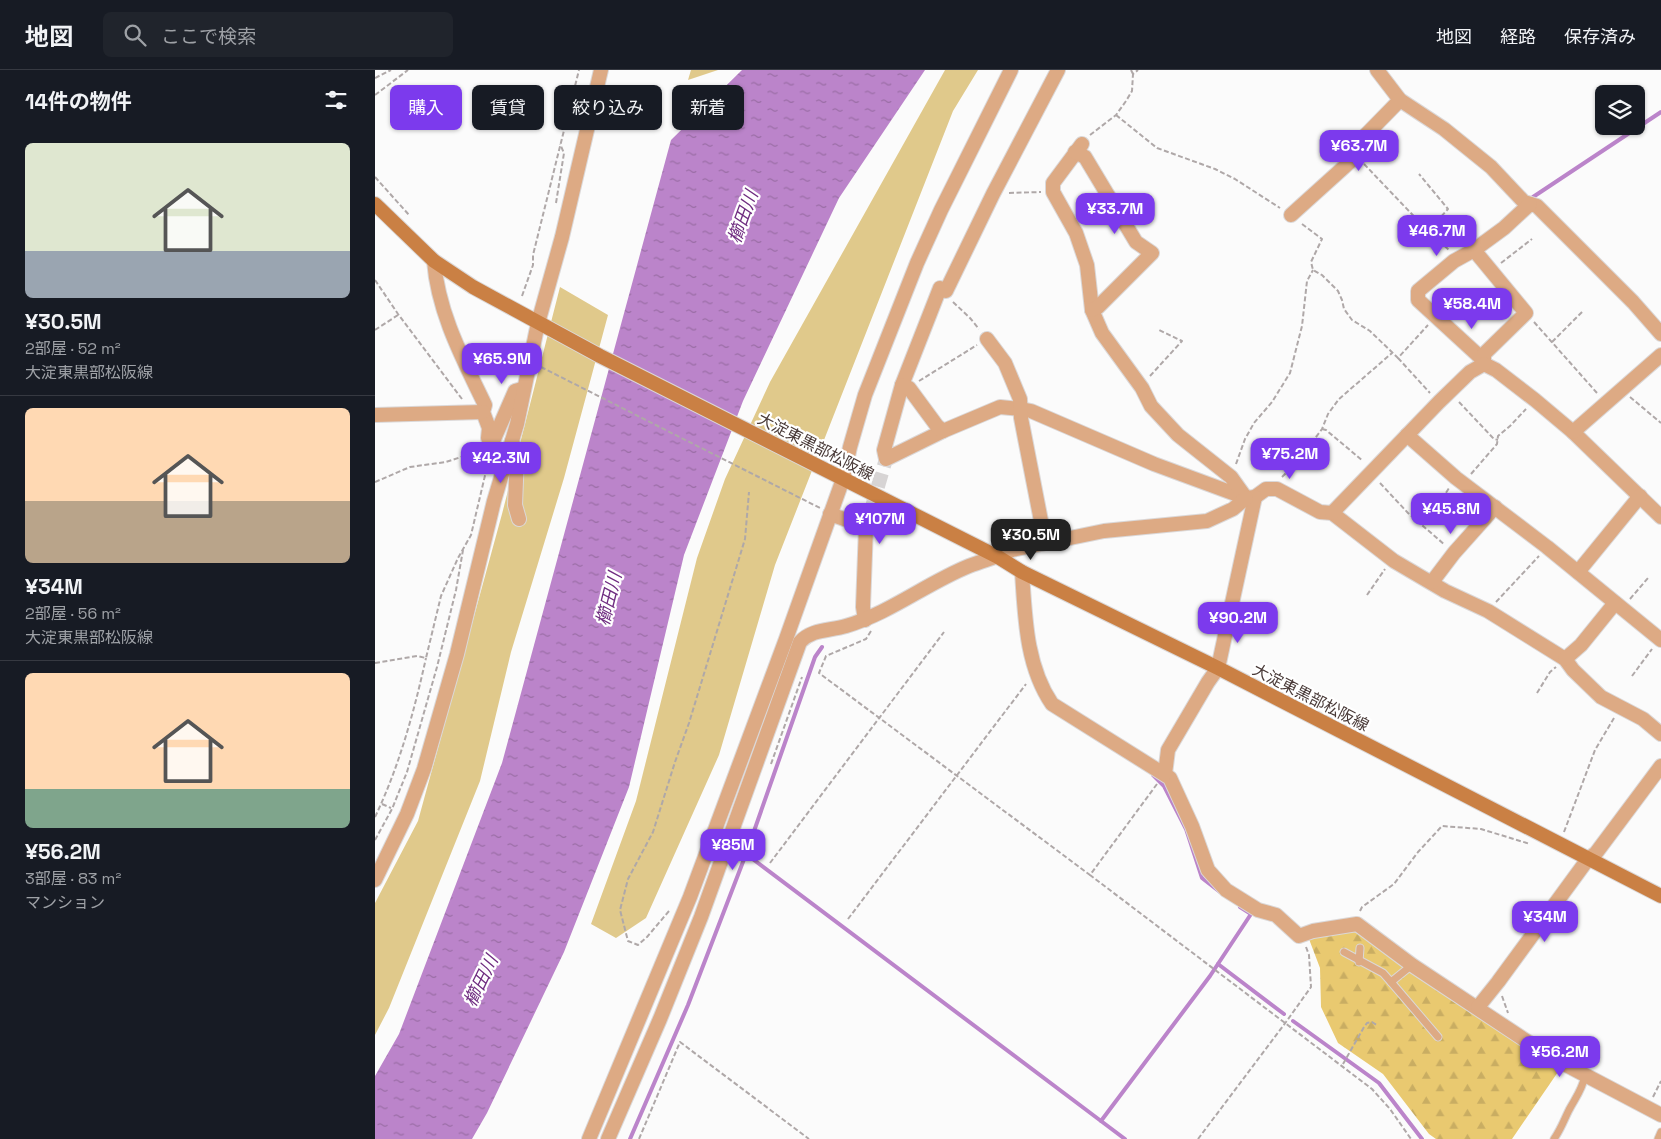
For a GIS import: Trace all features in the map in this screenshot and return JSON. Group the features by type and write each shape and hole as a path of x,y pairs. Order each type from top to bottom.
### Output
{"main road":[{"name":"大淀東黒部松阪線","path":"375,204 434,261 473,287 543,326 998,557 1022,572 1213,666 1661,896"}],"street":[{"path":"375,880 407,814 425,769 512,441 523,388 543,326 601,70"},
{"path":"589,1139 690,897 840,477 865,395 917,263 945,201 1011,70"},
{"path":"1058,70 993,194 946,291 940,288 883,450 886,459 943,431 1000,407 1021,409 1031,411 1155,464 1256,495"},
{"path":"1377,70 1400,100 1451,135 1491,168 1524,202 1537,206 1633,302 1661,334"},
{"path":"1291,215 1353,159 1357,144 1400,100"},
{"path":"1092,310 1152,252 1136,242 1078,148 1053,183 1053,192 1076,233 1087,265 1092,310 1102,333 1142,388 1151,406 1179,435 1256,495"},
{"path":"1530,204 1504,228 1474,250 1454,261 1418,291 1418,300 1435,318 1480,357 1484,364 1535,400 1573,432 1661,516"},
{"path":"1474,250 1526,313 1484,354 1484,364"},
{"path":"434,261 435,279 449,330 485,405 483,412 489,428 488,438 494,439 515,391 523,388"},
{"path":"987,339 1005,363 1020,399 1043,531 1048,542"},
{"path":"1573,432 1605,402 1661,355"},
{"path":"1332,514 1449,392 1470,372 1484,364"},
{"path":"905,386 943,431"},
{"path":"375,415 464,411 483,412"},
{"path":"1407,435 1462,483 1547,547 1660,639"},
{"path":"512,441 517,456 515,504 519,518"},
{"path":"608,1139 660,1019 701,917 800,642 807,635 844,627 865,620 969,566 998,557 1012,550 1104,531 1207,522 1256,495 1277,490 1320,512 1332,514 1394,561 1445,591 1488,611 1565,659 1573,670 1601,697 1643,719 1661,734"},
{"path":"1161,780 1168,750 1208,682 1256,495"},
{"path":"1578,572 1640,496"},
{"path":"1432,582 1454,553 1495,507"},
{"path":"827,512 866,527 863,607 865,620"},
{"path":"1022,572 1025,618 1035,672 1043,691 1052,704 1161,780 1170,778 1192,826 1208,870 1226,890 1258,910 1276,915 1299,936 1313,930 1357,924 1412,965 1478,1007 1549,1056 1661,1115"},
{"path":"1565,659 1619,606"},
{"path":"1478,1007 1499,982 1588,859 1595,853 1661,766"}],"lane":[{"path":"1359,963 1360,948"},
{"path":"1344,952 1359,963 1383,973 1437,1037"},
{"path":"1391,982 1412,965"},
{"path":"1554,1139 1569,1109 1582,1089 1585,1076"},
{"path":"1658,1139 1661,1132"}],"path":[{"path":"375,78 391,70"},
{"path":"375,95 408,70"},
{"path":"523,296 533,265 533,255 579,70"},
{"path":"1078,148 1117,115 1132,91 1133,74 1131,70"},
{"path":"1133,74 1138,70"},
{"path":"1117,115 1157,148 1215,169 1235,179 1291,215 1322,239 1311,262 1313,270 1307,281 1302,326 1289,373 1272,402 1254,423 1245,439 1231,477"},
{"path":"1353,159 1358,158 1452,254 1454,261"},
{"path":"1419,174 1448,209 1428,231"},
{"path":"375,177 410,216"},
{"path":"993,194 1043,192 1053,188"},
{"path":"1491,271 1532,239"},
{"path":"1313,270 1322,275 1338,291 1344,309 1351,320 1370,331 1439,402"},
{"path":"375,280 467,407 464,411"},
{"path":"905,386 987,339 970,318 948,298 946,291"},
{"path":"1551,342 1583,311"},
{"path":"1526,313 1605,402"},
{"path":"375,330 399,314"},
{"path":"1397,358 1435,318"},
{"path":"1142,388 1155,369 1182,341 1159,330"},
{"path":"1256,495 1275,484 1297,462 1322,429 1328,414 1339,399 1392,353"},
{"path":"530,362 827,512"},
{"path":"1621,389 1661,423"},
{"path":"1449,392 1493,438 1498,440"},
{"path":"1462,483 1497,444 1498,436 1535,400"},
{"path":"1322,429 1326,430 1372,472 1408,513 1454,553"},
{"path":"375,482 410,467 446,462 461,457 488,438 491,450 471,535 441,596 403,745 382,804 375,817"},
{"path":"670,910 638,945 629,941 620,910 628,879 653,832 689,723 745,539 749,492"},
{"path":"1488,611 1547,547"},
{"path":"375,840 392,809 407,772 437,667 464,548"},
{"path":"1367,595 1385,568 1394,561"},
{"path":"1619,606 1648,578"},
{"path":"883,611 866,639 826,656 819,674 1091,875 1343,1066 1372,1089 1390,1109 1411,1139"},
{"path":"770,863 945,632"},
{"path":"1632,676 1660,639"},
{"path":"375,663 417,656 426,658"},
{"path":"1537,693 1550,672 1565,659"},
{"path":"848,918 1035,672"},
{"path":"1091,875 1161,780"},
{"path":"1198,1139 1311,987 1309,955 1299,936"},
{"path":"1499,982 1514,1032"},
{"path":"1343,1066 1367,1023 1372,1022 1379,1026"},
{"path":"639,1139 681,1042 809,1139"},
{"path":"1647,1108 1661,1081"}],"shaded area":[{"path":"691,70 718,70 688,80"},
{"path":"945,70 978,70 953,111 775,565 719,755 646,918 616,938 591,924 636,801 697,558 725,479 770,382"},
{"path":"560,287 608,315 564,478 511,652 480,781 389,1008 375,1035 375,903 418,821 502,514"}],"green space":[{"path":"1354,931 1560,1069 1512,1139 1436,1139 1429,1134 1383,1074 1338,1043 1321,1007 1320,968 1309,939"}],"water":[{"name":"櫛田川","path":"742,70 925,70 839,198 743,401 684,555 629,787 564,952 487,1113 472,1139 375,1139 375,1076 399,1034 502,763 671,140 681,130 744,130 744,85 727,85"}],"waterway":[{"path":"1533,197 1661,112"},
{"path":"630,1139 688,1005 746,854 815,657 822,647"},
{"path":"1154,773 1153,775 1164,786 1186,829 1202,878 1220,892"},
{"path":"746,854 1101,1121 1210,976 1251,914 1240,907"},
{"path":"1218,964 1284,1014"},
{"path":"1293,1021 1379,1083 1422,1139"},
{"path":"1101,1121 1125,1139"}],"tunnel":[{"path":"866,527 886,459"}]}
